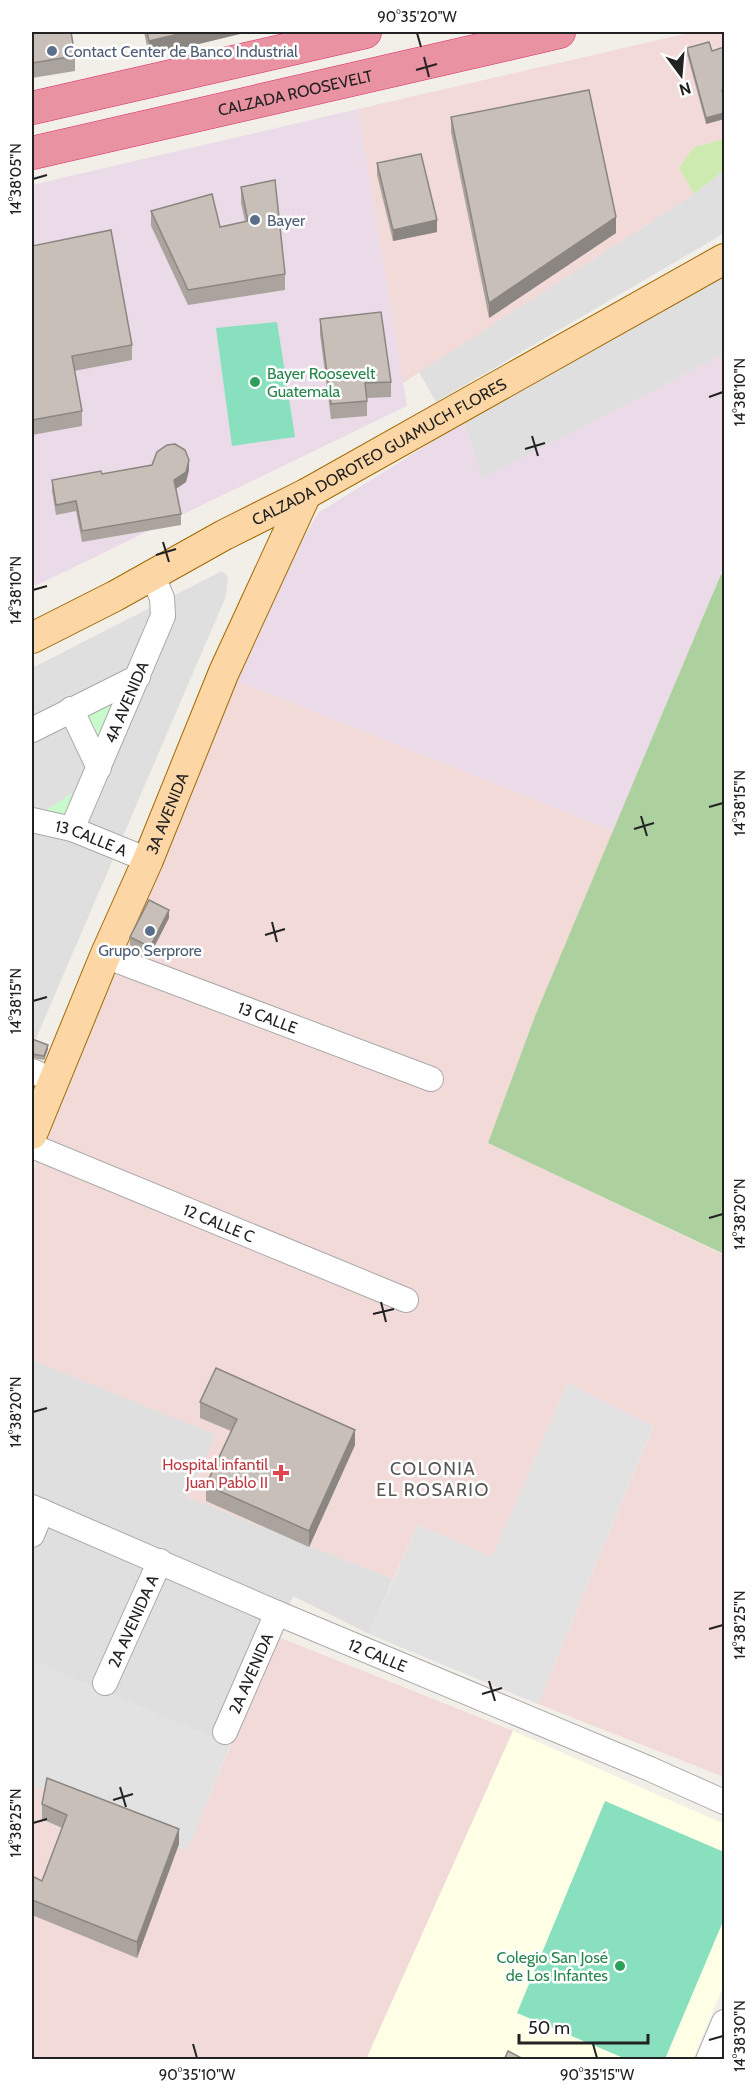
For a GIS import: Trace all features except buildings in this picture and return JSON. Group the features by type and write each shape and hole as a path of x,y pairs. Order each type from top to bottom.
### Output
{"highway":[{"path":"32,108 365,32"},
{"name":"CALZADA ROOSEVELT","path":"32,153 307,88 560,32"},
{"path":"302,46 264,71 258,77 255,88 258,92 265,94 307,88"}],"main road":[{"name":"CALZADA DOROTEO GUAMUCH FLORES","path":"32,638 115,596 224,535 306,494 724,259"},
{"name":"3A AVENIDA","path":"32,1134 42,1076 105,956 148,860 224,672 306,494"},
{"path":"224,535 242,536 256,546 263,566 261,591"}],"street":[{"name":"4A AVENIDA","path":"72,829 163,616 162,598 152,574"},
{"path":"32,730 138,677"},
{"path":"71,709 99,768"},
{"name":"13 CALLE A","path":"32,820 72,829 148,860"},
{"name":"13 CALLE","path":"105,956 431,1079"},
{"name":"12 CALLE C","path":"32,1146 406,1300"},
{"path":"32,1535 37,1509"},
{"name":"12 CALLE","path":"37,1509 724,1802"},
{"name":"2A AVENIDA A","path":"105,1683 160,1561"},
{"name":"2A AVENIDA","path":"225,1732 277,1613"},
{"path":"708,2060 724,2022"}],"shaded area":[{"path":"693,32 724,32 724,139 694,147 679,168 694,194 403,383 358,109"},
{"name":"Bayer Roosevelt Guatemala","path":"358,109 407,406 35,586 32,568 32,185"},
{"path":"724,170 724,232 718,237 436,402 419,372 694,194"},
{"path":"724,270 724,354 482,479 464,422"},
{"path":"724,354 724,566 613,831 223,675 318,513 464,422 482,478"},
{"path":"222,571 228,577 226,596 32,1048 32,668"},
{"path":"223,675 613,831 535,1016 488,1143 724,1255 724,1777 538,1704 653,1427 568,1383 492,1557 418,1525 393,1579 187,1497 216,1435 32,1360 32,1174 148,860"},
{"path":"32,1360 217,1435 187,1497 393,1579 369,1634 293,1596 230,1745 32,1661"},
{"path":"568,1383 653,1426 538,1704 369,1634 418,1525 492,1557"},
{"path":"276,1636 513,1731 366,2059 32,2059 32,1785 187,1850"},
{"path":"32,1661 230,1745 187,1851 32,1785"},
{"name":"Colegio San José de Los Infantes","path":"513,1731 724,1824 724,1985 693,2059 366,2060"}],"green space":[{"path":"724,139 724,170 694,194 679,168 694,147"},
{"name":"Bayer Roosevelt Guatemala","path":"277,322 295,437 232,446 216,328"},
{"path":"721,574 724,576 724,1254 488,1143 535,1016"},
{"path":"122,695 96,745 82,715"},
{"path":"72,793 64,818 45,811"},
{"name":"Colegio San José de Los Infantes","path":"605,1801 724,1852 724,1919 665,2059 626,2059 517,2013"}],"place":[{"name":"Contact Center de Banco Industrial","path":"52,51"},
{"name":"Bayer","path":"255,220"},
{"name":"Bayer Roosevelt Guatemala","path":"255,382"},
{"name":"Grupo Serprore","path":"150,931"},
{"name":"Hospital infantil Juan Pablo II","path":"281,1473"},
{"name":"Colegio San José de Los Infantes","path":"620,1966"}],"district":[{"name":"COLONIA EL ROSARIO","path":"433,1479"}]}
